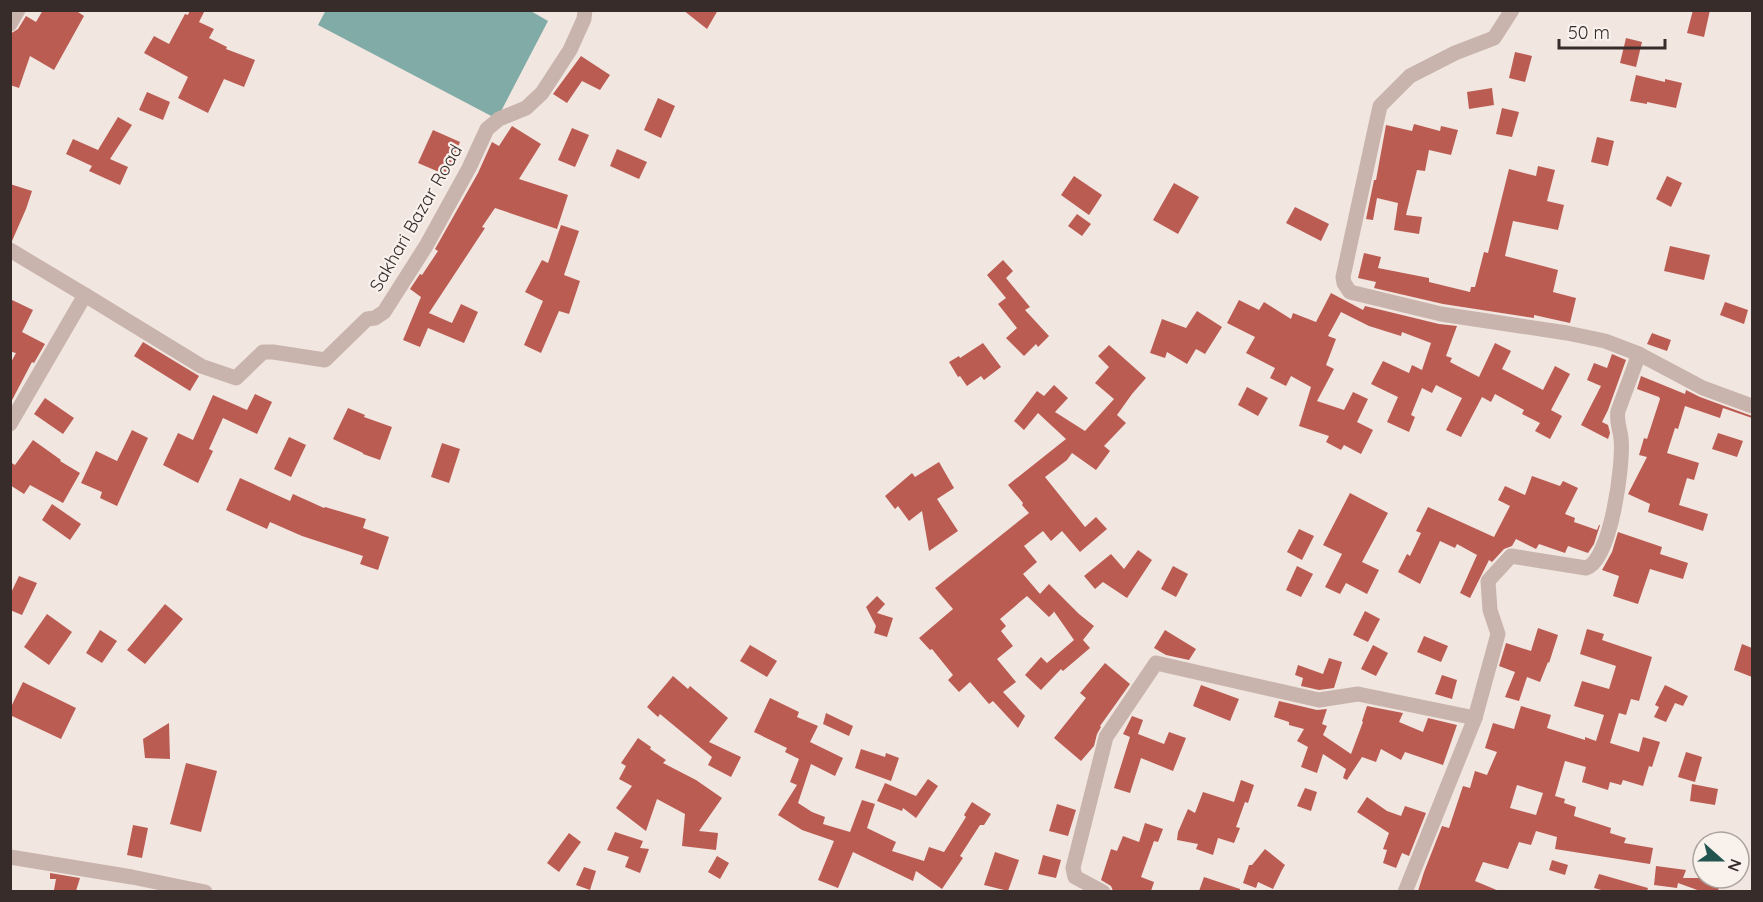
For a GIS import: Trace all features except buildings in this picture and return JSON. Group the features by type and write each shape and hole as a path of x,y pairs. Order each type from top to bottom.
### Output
{"street":[{"path":"10,24 18,10"},
{"name":"Sakhari Bazar Road","path":"85,295 201,366 236,378 263,352 325,360 368,319 375,318 384,312 426,246 469,168 487,129 499,119 526,108 542,93 570,50 584,20 585,10"},
{"path":"1512,10 1494,38 1455,53 1410,76 1380,106 1343,277 1344,283 1350,292 1441,314 1605,341 1639,354 1703,388 1752,406"},
{"path":"10,250 85,295 10,424"},
{"path":"1405,891 1474,718 1498,634 1490,610 1488,581 1511,556 1586,568 1593,565 1599,557 1608,535 1617,499 1621,450 1618,411 1639,354"},
{"path":"1103,891 1075,877 1073,868 1106,737 1156,663 1319,700 1358,694 1474,718"},
{"path":"10,857 205,891"}],"water":[{"path":"326,10 529,10 548,21 497,119 318,25"}]}
